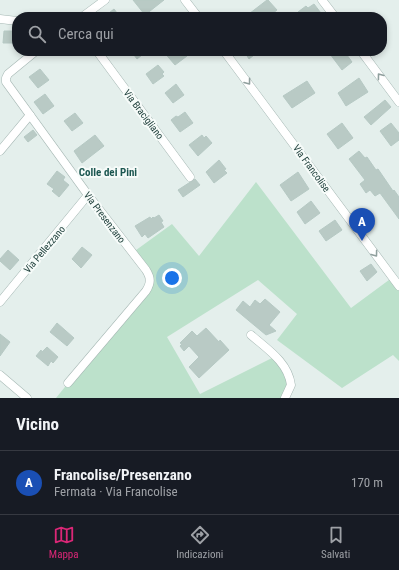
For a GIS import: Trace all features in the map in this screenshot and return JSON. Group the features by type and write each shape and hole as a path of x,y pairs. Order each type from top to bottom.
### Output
{"street":[{"path":"89,12 105,0"},
{"path":"185,0 194,12"},
{"path":"322,0 331,12"},
{"path":"0,19 12,20"},
{"name":"Via Presenzano","path":"30,56 9,73 6,78 7,84 88,196 146,270 150,278 146,291 68,384"},
{"name":"Via Bracigliano","path":"101,56 190,177"},
{"name":"Via Francolise","path":"228,56 399,286"},
{"path":"365,56 399,102"},
{"path":"0,151 30,115"},
{"name":"Via Pellezzano","path":"0,302 88,196"},
{"path":"251,335 280,360 286,370 291,385 285,398"},
{"path":"0,375 27,398"}],"green space":[{"path":"256,182 351,308 393,277 399,285 399,361 393,355 342,388 277,340 297,314 258,280 167,337 200,394 276,356 290,380 285,398 56,398 150,282 132,253 172,224 199,256"}],"building":[{"path":"133,0 164,0 149,12 143,12"},
{"path":"267,0 277,10 274,12 251,12"},
{"path":"314,4 320,12 298,12 306,6 308,8"},
{"path":"4,31 12,31 12,43 3,43"},
{"path":"167,56 187,56 175,65"},
{"path":"332,56 348,56 352,62 342,70"},
{"path":"158,65 164,72 162,74 164,76 153,84 146,74"},
{"path":"40,69 49,80 38,88 29,77"},
{"path":"359,78 368,92 346,106 338,93"},
{"path":"307,81 315,93 292,108 283,96"},
{"path":"176,84 184,95 173,103 165,93"},
{"path":"45,94 54,106 43,114 34,102"},
{"path":"385,100 391,107 371,125 364,117"},
{"path":"185,112 193,123 180,132 171,120"},
{"path":"75,113 83,123 72,131 64,121"},
{"path":"342,123 353,138 338,149 327,134"},
{"path":"391,123 399,133 399,140 391,146 380,131"},
{"path":"33,130 37,135 28,142 24,137"},
{"path":"95,135 104,146 82,163 74,151"},
{"path":"202,135 204,138 206,136 212,143 198,156 189,145"},
{"path":"359,151 365,158 367,157 376,170 378,169 399,197 399,219 380,193 375,196 370,190 366,193 360,184 365,180 349,159"},
{"path":"219,160 226,169 224,170 227,173 214,183 206,172"},
{"path":"57,171 65,177 63,180 69,185 59,197 52,191 54,189 47,184"},
{"path":"298,172 309,189 291,201 280,185"},
{"path":"195,179 200,185 183,197 178,190"},
{"path":"311,201 320,213 305,224 297,212"},
{"path":"159,215 163,221 161,222 164,227 148,238 145,234 142,237 135,226 150,217 151,219"},
{"path":"335,220 342,230 326,241 319,231"},
{"path":"82,247 92,255 81,268 72,259"},
{"path":"8,250 19,260 10,270 0,261"},
{"path":"371,264 377,272 367,281 360,271"},
{"path":"265,299 280,312 269,325 276,331 266,335 236,310 243,301 250,307 255,300 260,304"},
{"path":"57,323 74,338 67,346 50,332"},
{"path":"206,328 229,350 199,378 189,367 199,357 189,346 184,351 180,346 182,344 180,343 192,331 197,336"},
{"path":"0,334 10,342 0,356"},
{"path":"47,347 58,357 53,363 51,361 48,366 36,356 41,350 42,352"}],"place":[{"name":"Francolise/Presenzano","path":"362,241"}],"district":[{"name":"Colle dei Pini","path":"108,172"}]}
